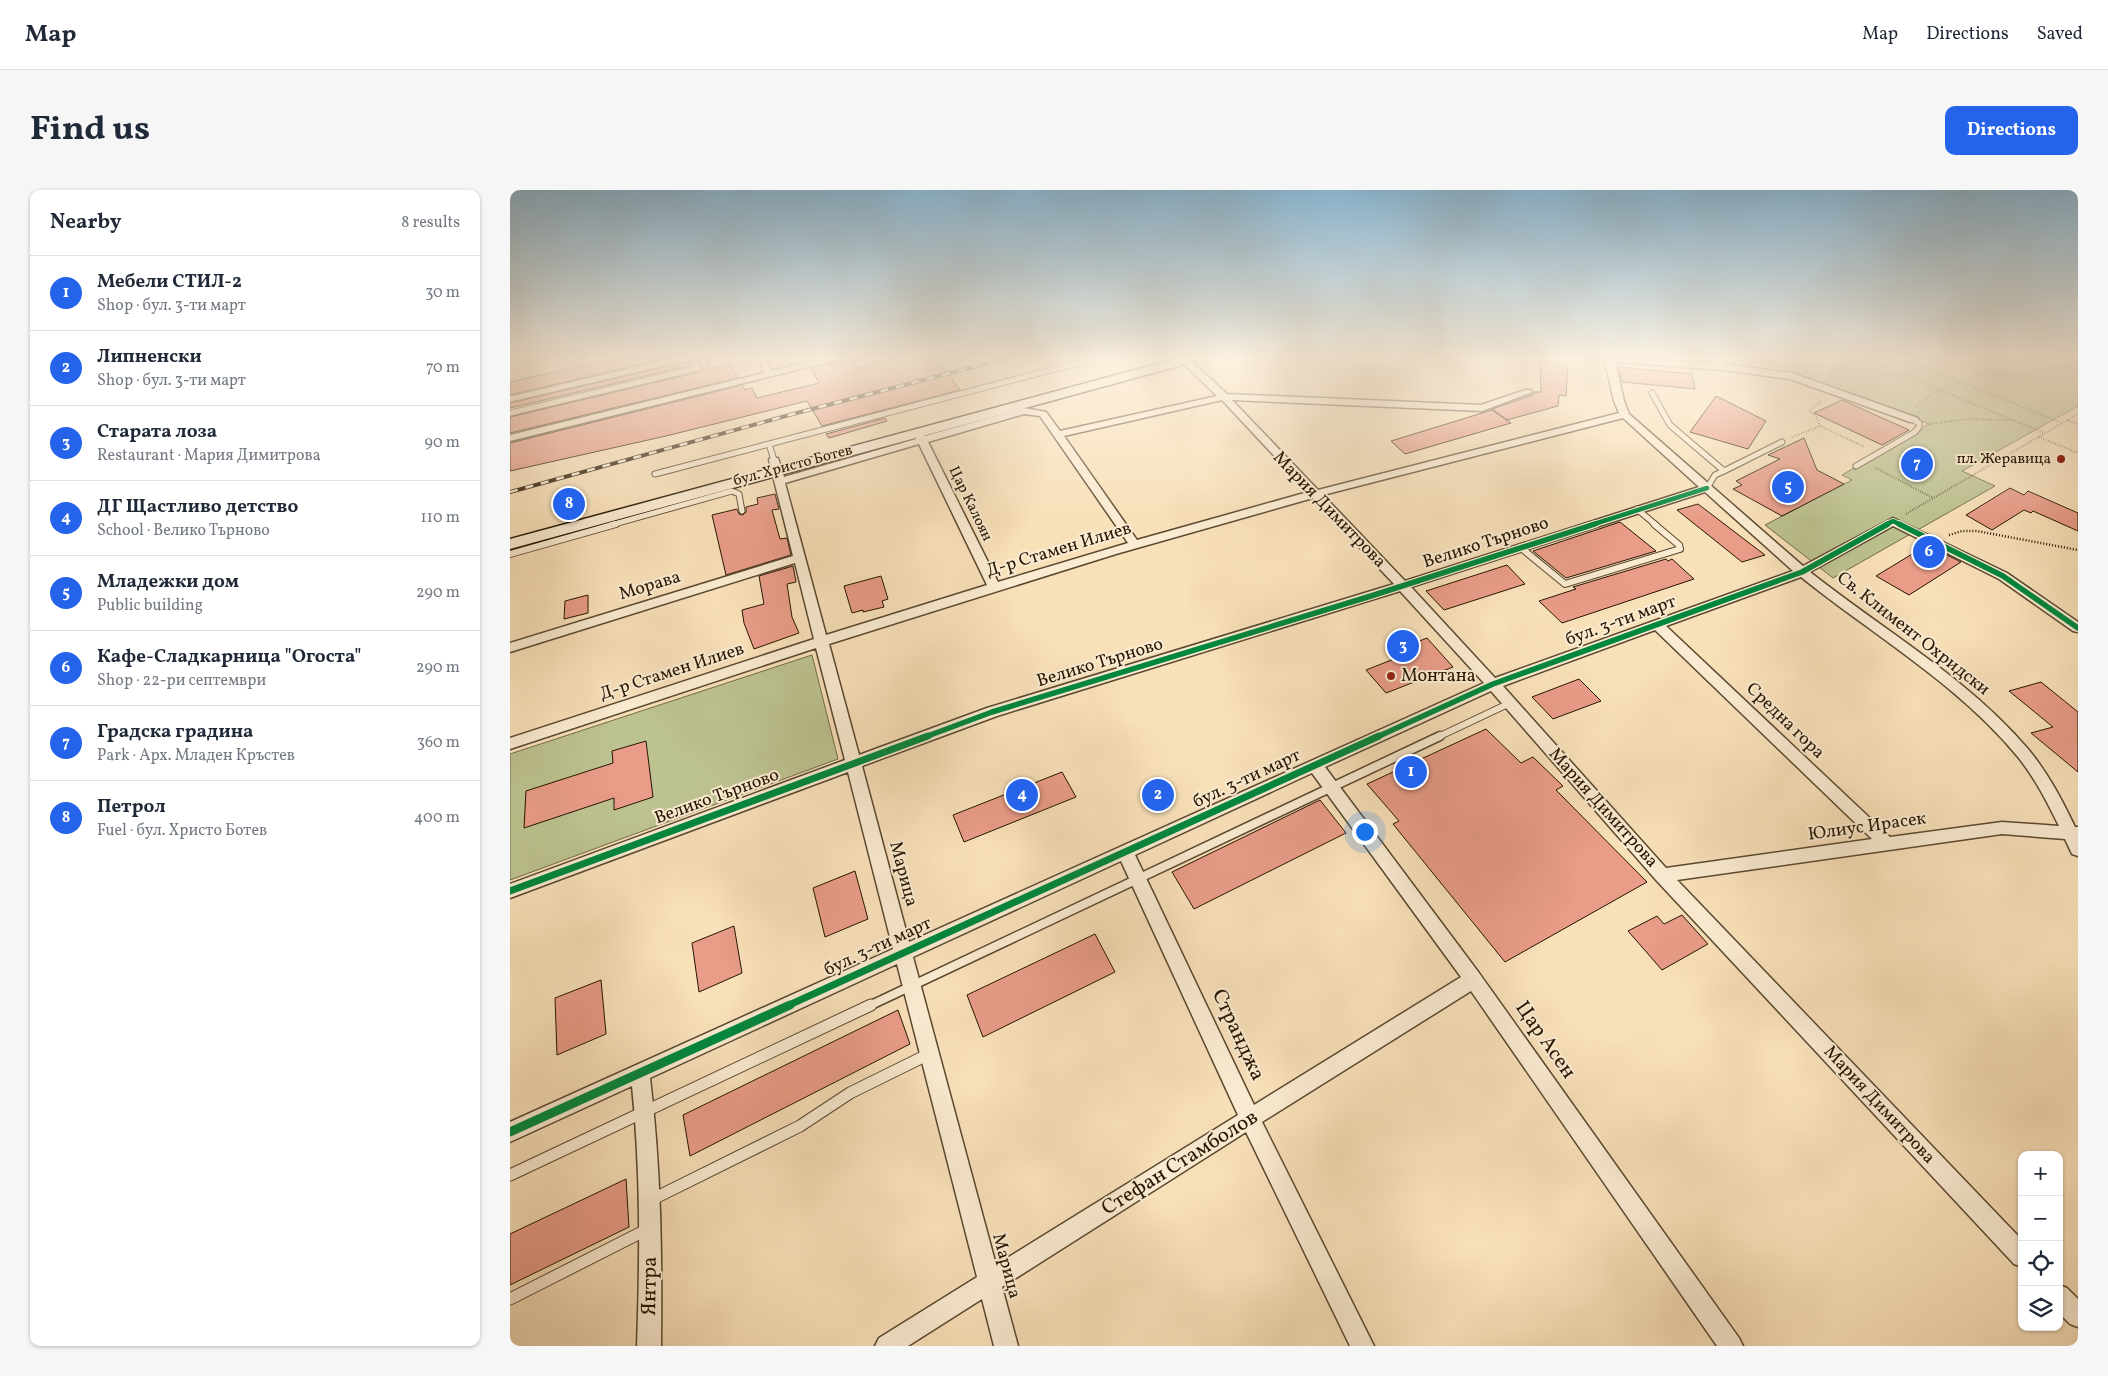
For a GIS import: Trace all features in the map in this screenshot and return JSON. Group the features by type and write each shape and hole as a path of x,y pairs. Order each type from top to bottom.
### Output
{"main road":[{"name":"бул. Христо Ботев","path":"510,544 777,471 973,412"},
{"name":"бул. Христо Ботев","path":"510,532 777,471 920,436 1004,412"}],"street":[{"path":"510,438 615,412"},
{"path":"920,436 1020,412"},
{"path":"1038,412 1043,414 1136,545"},
{"path":"1057,435 1158,412"},
{"name":"Мария Димитрова","path":"1238,412 1493,684 1662,875 2018,1252"},
{"name":"Св. Климент Охридски","path":"1625,412 1802,572 1910,652 1988,717 2015,744 2046,785 2074,834 2078,849"},
{"path":"1887,412 1917,424"},
{"name":"Д-р Стамен Илиев","path":"510,744 821,640 1136,545 1314,494 1626,415"},
{"name":"Цар Калоян","path":"920,436 995,588"},
{"name":"Марица","path":"777,471 1006,1346"},
{"name":"Велико Търново","path":"510,891 992,712 1403,586 1707,488"},
{"path":"1893,521 2003,576 2078,628"},
{"name":"бул. 3-ти март","path":"510,1132 1493,684 1802,572 1893,521"},
{"name":"Морава","path":"510,648 800,558"},
{"name":"Средна гора","path":"1656,624 1887,844"},
{"name":"Цар Асен","path":"1315,765 1473,978 1731,1346"},
{"name":"Юлиус Ирасек","path":"1662,875 2002,828 2074,834"},
{"name":"Странджа","path":"1125,851 1250,1119 1362,1346"},
{"name":"Стефан Стамболов","path":"887,1346 1473,978"},
{"name":"Янтра","path":"640,1072 645,1111 652,1226 649,1346"},
{"path":"2063,1300 2078,1316"}],"lane":[{"path":"655,474 891,412"},
{"path":"1662,412 1670,425 1724,471"},
{"path":"1856,466 1915,432 1917,424"},
{"path":"1707,488 1715,475 1782,442"},
{"path":"768,444 777,471"},
{"path":"510,554 732,492 740,494 742,510"},
{"path":"1520,547 1565,584 1680,549 1679,545 1637,509"},
{"path":"510,1175 1510,703"},
{"path":"651,1200 800,1126 850,1093 929,1054"},
{"path":"510,1299 652,1226"}],"path":[{"path":"1811,412 1816,415 1820,426 1879,453"},
{"path":"1916,412 1917,424 1968,419 2012,420"},
{"path":"1993,412 2044,433"},
{"path":"2035,412 2062,423"},
{"path":"1893,521 2078,414"},
{"path":"2067,420 2078,424"},
{"path":"1782,442 1820,426"},
{"path":"2039,436 2078,453"},
{"path":"1864,462 1933,498"},
{"path":"1936,541 1962,531 1977,531 2078,550"}],"green space":[{"path":"1897,412 2067,412 1962,471 1995,486 1833,578 1765,525 1852,480 1842,475 1929,424"},
{"path":"812,655 838,759 510,880 510,754"}],"building":[{"path":"531,412 597,412 510,433 510,417"},
{"path":"634,412 763,412 510,471 510,443"},
{"path":"814,412 876,412 822,426"},
{"path":"1486,412 1495,412 1511,423 1405,454 1391,441"},
{"path":"1496,412 1536,412 1507,420"},
{"path":"1704,412 1748,412 1766,421 1748,449 1690,432"},
{"path":"1869,412 1909,430 1882,445 1814,413"},
{"path":"885,418 887,421 829,438 826,434"},
{"path":"1804,438 1817,470 1844,484 1782,516 1733,489 1742,485 1736,481 1780,459 1768,455"},
{"path":"2010,488 2024,495 2028,491 2078,513 2078,531 2033,511 2031,513 2024,510 1992,530 1966,515"},
{"path":"775,494 779,509 772,510 780,539 787,538 791,555 726,575 712,515 737,509 739,514 743,515 746,512 746,507 758,504 757,498"},
{"path":"1698,504 1765,555 1742,562 1677,510"},
{"path":"1620,522 1656,551 1566,578 1533,551"},
{"path":"1927,545 1961,562 1909,595 1876,576"},
{"path":"1666,559 1668,561 1672,559 1694,579 1562,623 1539,601 1576,589 1573,587"},
{"path":"1507,565 1525,584 1444,610 1426,591"},
{"path":"793,566 796,582 787,584 792,617 799,633 754,649 744,623 742,610 764,604 759,576"},
{"path":"881,576 888,599 882,601 884,607 852,613 844,586"},
{"path":"588,595 588,613 564,619 565,601"},
{"path":"1427,638 1453,667 1386,693 1366,670 1417,650 1412,644"},
{"path":"1579,679 1601,701 1553,719 1532,697"},
{"path":"2041,682 2078,712 2078,772 2031,733 2053,727 2009,691"},
{"path":"1486,729 1521,763 1533,757 1563,786 1556,790 1647,882 1505,962 1393,824 1399,821 1367,784"},
{"path":"646,741 653,797 614,810 614,798 524,828 526,791 613,763 612,751"},
{"path":"1062,772 1076,797 964,842 953,815"},
{"path":"1320,800 1346,833 1194,909 1172,872"},
{"path":"855,871 868,919 825,937 813,888"},
{"path":"1682,915 1708,944 1662,970 1628,931 1657,916 1664,924"},
{"path":"734,926 742,973 699,992 692,943"},
{"path":"1095,934 1115,972 983,1037 967,995"},
{"path":"601,980 606,1034 557,1055 555,998"},
{"path":"898,1010 910,1044 690,1156 683,1115"},
{"path":"626,1179 629,1227 510,1285 510,1234"}],"railway":[{"path":"510,492 801,412"}],"cycle path":[{"path":"510,891 992,712 1371,596 1707,488"},
{"path":"510,1132 1493,684 1802,572 1893,521 2003,576 2078,628"}],"place":[{"name":"пл. Жеравица","path":"2061,459"},
{"name":"Градска градина","path":"1917,464"},
{"name":"Младежки дом","path":"1788,487"},
{"name":"Петрол","path":"569,504"},
{"name":"Кафе-Сладкарница \"Огоста\"","path":"1929,552"},
{"name":"Старата лоза","path":"1403,646"},
{"name":"Монтана","path":"1391,676"},
{"name":"Мебели СТИЛ-2","path":"1411,772"},
{"name":"ДГ Щастливо детство","path":"1022,795"},
{"name":"Липненски","path":"1158,795"}]}
